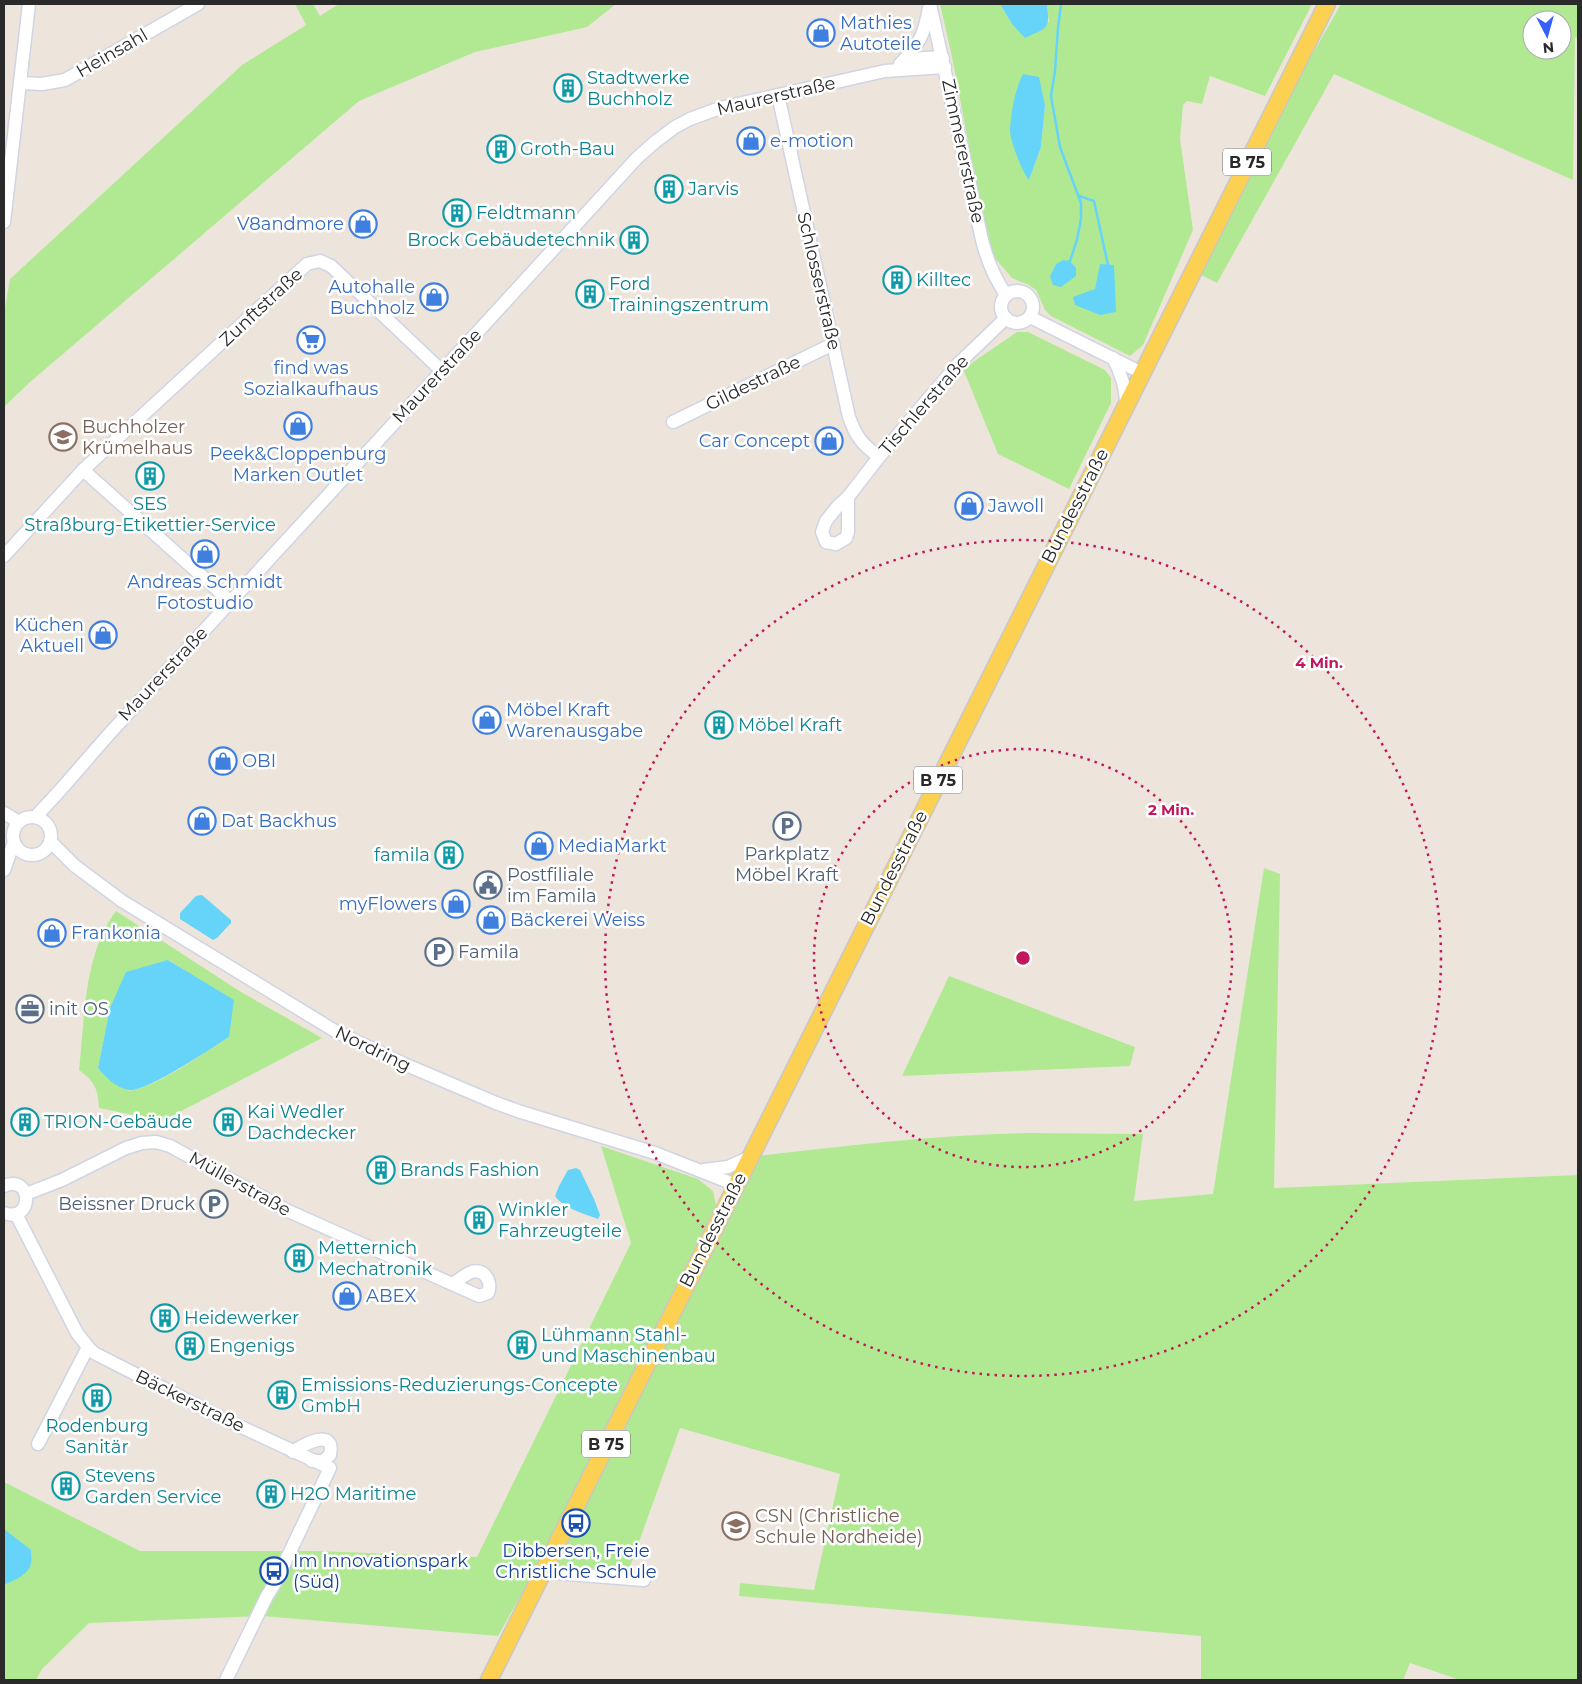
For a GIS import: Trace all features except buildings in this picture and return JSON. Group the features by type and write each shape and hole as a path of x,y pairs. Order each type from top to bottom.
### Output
{"main road":[{"name":"Bundesstraße","path":"543,1572 1326,4"},
{"name":"B 75","path":"489,1680 543,1572"}],"street":[{"path":"4,222 29,4"},
{"name":"Heinsahl","path":"21,82 42,84 65,80 198,4"},
{"name":"Zimmererstraße","path":"930,4 984,248 988,263 1006,295"},
{"name":"Maurerstraße","path":"900,64 913,52 921,40 930,4"},
{"name":"Maurerstraße","path":"885,71 900,64 932,56 944,62"},
{"name":"Maurerstraße","path":"35,817 60,792 97,747 636,158 655,142 675,127 704,113 885,71 944,62"},
{"name":"Schlosserstraße","path":"778,95 849,417 855,434 865,446 880,457"},
{"name":"Zunftstraße","path":"4,556 83,470 307,264 320,261 331,266 442,370"},
{"path":"1017,291 1028,295 1033,305 1030,317 1018,323 1011,322 1002,313 1002,300 1006,295 1017,291"},
{"path":"1030,317 1142,373"},
{"name":"Tischlerstraße","path":"848,497 958,364 1006,318"},
{"name":"Gildestraße","path":"673,422 833,344"},
{"path":"1113,358 1120,370 1124,384 1126,404"},
{"path":"83,470 230,601"},
{"name":"Maurerstraße","path":"47,824 60,792"},
{"path":"4,814 16,831 23,852 4,871"},
{"path":"4,871 16,831 24,819 35,817 47,824 50,829 50,841 45,850 41,852"},
{"path":"4,819 16,831"},
{"name":"Nordring","path":"50,841 75,866 122,901 350,1039 452,1086 521,1112 655,1153 701,1171 733,1190"},
{"name":"Nordring","path":"23,852 35,854 41,852 75,866"},
{"name":"Müllerstraße","path":"26,1194 62,1180 126,1148 142,1143 156,1142 170,1146 286,1210 452,1284"},
{"name":"Nordring","path":"701,1171 728,1167 750,1157"},
{"path":"4,1184 18,1185 26,1194 25,1206 10,1213"},
{"name":"Bäckerstraße","path":"10,1213 77,1332 94,1353 293,1452 330,1468 226,1680"},
{"path":"38,1444 88,1347"},
{"path":"293,1452 312,1440 324,1440 330,1447 330,1456 323,1461 312,1461"},
{"path":"543,1572 644,1580"}],"green space":[{"path":"295,4 313,4 320,16 339,4 616,4 587,27 475,52 359,101 29,383 4,407 4,314 10,279 242,65 306,25"},
{"path":"940,4 1000,4 1012,24 1049,22 1047,4 1312,4 1265,96 1210,76 1202,104 1187,101 1183,105 1180,139 1193,230 1143,345 1130,356 1051,316 1045,310 1036,290 1012,278 993,256 983,220","holes":["1038,77 1045,105 1041,147 1029,180","1070,261 1076,268 1076,276 1050,276 1056,264"]},
{"path":"1341,4 1578,4 1578,38 1575,37 1573,180 1334,74 1217,283 1193,271 1299,58 1308,62"},
{"path":"1017,332 1028,332 1105,370 1111,378 1111,403 1069,489 998,454 963,369"},
{"path":"1264,868 1280,874 1274,1188 1578,1175 1578,1680 1460,1680 1410,1663 1403,1680 1201,1680 1201,1636 739,1596 740,1583 814,1590 840,1474 680,1428 626,1578 543,1572 750,1157 854,1145 959,1136 1029,1133 1143,1134 1134,1201 1213,1194"},
{"path":"116,911 241,992 322,1038 162,1121 99,1108 95,1086 79,1070 87,988 91,967 105,929","holes":["169,960 187,972 229,1037 168,1076 130,1091 98,1068 110,1008"]},
{"path":"949,976 1135,1047 1130,1066 902,1076"},
{"path":"601,1146 698,1179 713,1191 716,1205 529,1581 498,1636 263,1616 89,1623 42,1669 36,1680 4,1680 4,1585 23,1574 31,1564 22,1543 4,1529 4,1482 140,1551 315,1551 477,1557 631,1243"}],"water":[{"path":"1000,4 1047,4 1048,19 1046,27 1025,38 1012,24"},
{"path":"1023,74 1039,77 1045,105 1041,147 1029,180 1017,156 1010,130 1014,101"},
{"path":"1063,260 1070,261 1076,268 1076,276 1061,287 1053,285 1050,276 1056,264"},
{"path":"1100,264 1114,265 1116,312 1100,315 1075,305 1073,297 1095,289"},
{"path":"202,895 231,920 231,923 213,940 180,919 180,913 196,896"},
{"path":"168,960 234,1000 229,1037 179,1069 149,1085 137,1089 124,1089 112,1082 98,1068 110,1008 126,972"},
{"path":"576,1168 580,1170 594,1199 600,1215 598,1219 563,1204 555,1196 568,1170"},
{"path":"4,1529 31,1550 31,1561 28,1571 4,1585"}],"waterway":[{"path":"1061,4 1051,96 1060,147 1081,203 1081,219 1070,261"},
{"path":"1079,196 1094,201 1108,265"}],"place":[{"name":"Mathies Autoteile","path":"821,33"},
{"name":"Stadtwerke Buchholz","path":"568,88"},
{"name":"e-motion","path":"751,141"},
{"name":"Groth-Bau","path":"501,149"},
{"name":"Jarvis","path":"669,189"},
{"name":"Feldtmann","path":"457,213"},
{"name":"V8andmore","path":"363,224"},
{"name":"Brock Gebäudetechnik","path":"634,240"},
{"name":"Killtec","path":"897,280"},
{"name":"Ford Trainingszentrum","path":"590,294"},
{"name":"Autohalle Buchholz","path":"434,297"},
{"name":"find was Sozialkaufhaus","path":"311,340"},
{"name":"Peek&Cloppenburg Marken Outlet","path":"298,426"},
{"name":"Buchholzer Krümelhaus","path":"63,437"},
{"name":"Car Concept","path":"829,441"},
{"name":"SES Straßburg-Etikettier-Service","path":"150,476"},
{"name":"Jawoll","path":"969,506"},
{"name":"Andreas Schmidt Fotostudio","path":"205,554"},
{"name":"Küchen Aktuell","path":"103,635"},
{"name":"Möbel Kraft Warenausgabe","path":"487,720"},
{"name":"Möbel Kraft","path":"719,725"},
{"name":"OBI","path":"223,761"},
{"name":"Dat Backhus","path":"202,821"},
{"name":"Parkplatz Möbel Kraft","path":"787,826"},
{"name":"MediaMarkt","path":"539,846"},
{"name":"famila","path":"449,855"},
{"name":"Postfiliale im Famila","path":"488,885"},
{"name":"myFlowers","path":"456,904"},
{"name":"Bäckerei Weiss","path":"491,920"},
{"name":"Frankonia","path":"52,933"},
{"name":"Famila","path":"439,952"},
{"name":"init OS","path":"30,1009"},
{"name":"TRION-Gebäude","path":"25,1122"},
{"name":"Kai Wedler Dachdecker","path":"228,1122"},
{"name":"Brands Fashion","path":"381,1170"},
{"name":"Beissner Druck","path":"214,1204"},
{"name":"Winkler Fahrzeugteile","path":"479,1220"},
{"name":"Metternich Mechatronik","path":"299,1258"},
{"name":"ABEX","path":"347,1296"},
{"name":"Heidewerker","path":"165,1318"},
{"name":"Lühmann Stahl- und Maschinenbau","path":"522,1345"},
{"name":"Engenigs","path":"190,1346"},
{"name":"Emissions-Reduzierungs-Concepte GmbH","path":"282,1395"},
{"name":"Rodenburg Sanitär","path":"97,1398"},
{"name":"Stevens Garden Service","path":"66,1486"},
{"name":"H2O Maritime","path":"271,1494"},
{"name":"Dibbersen, Freie Christliche Schule","path":"576,1523"},
{"name":"CSN (Christliche Schule Nordheide)","path":"736,1526"},
{"name":"Im Innovationspark (Süd)","path":"274,1571"}]}
